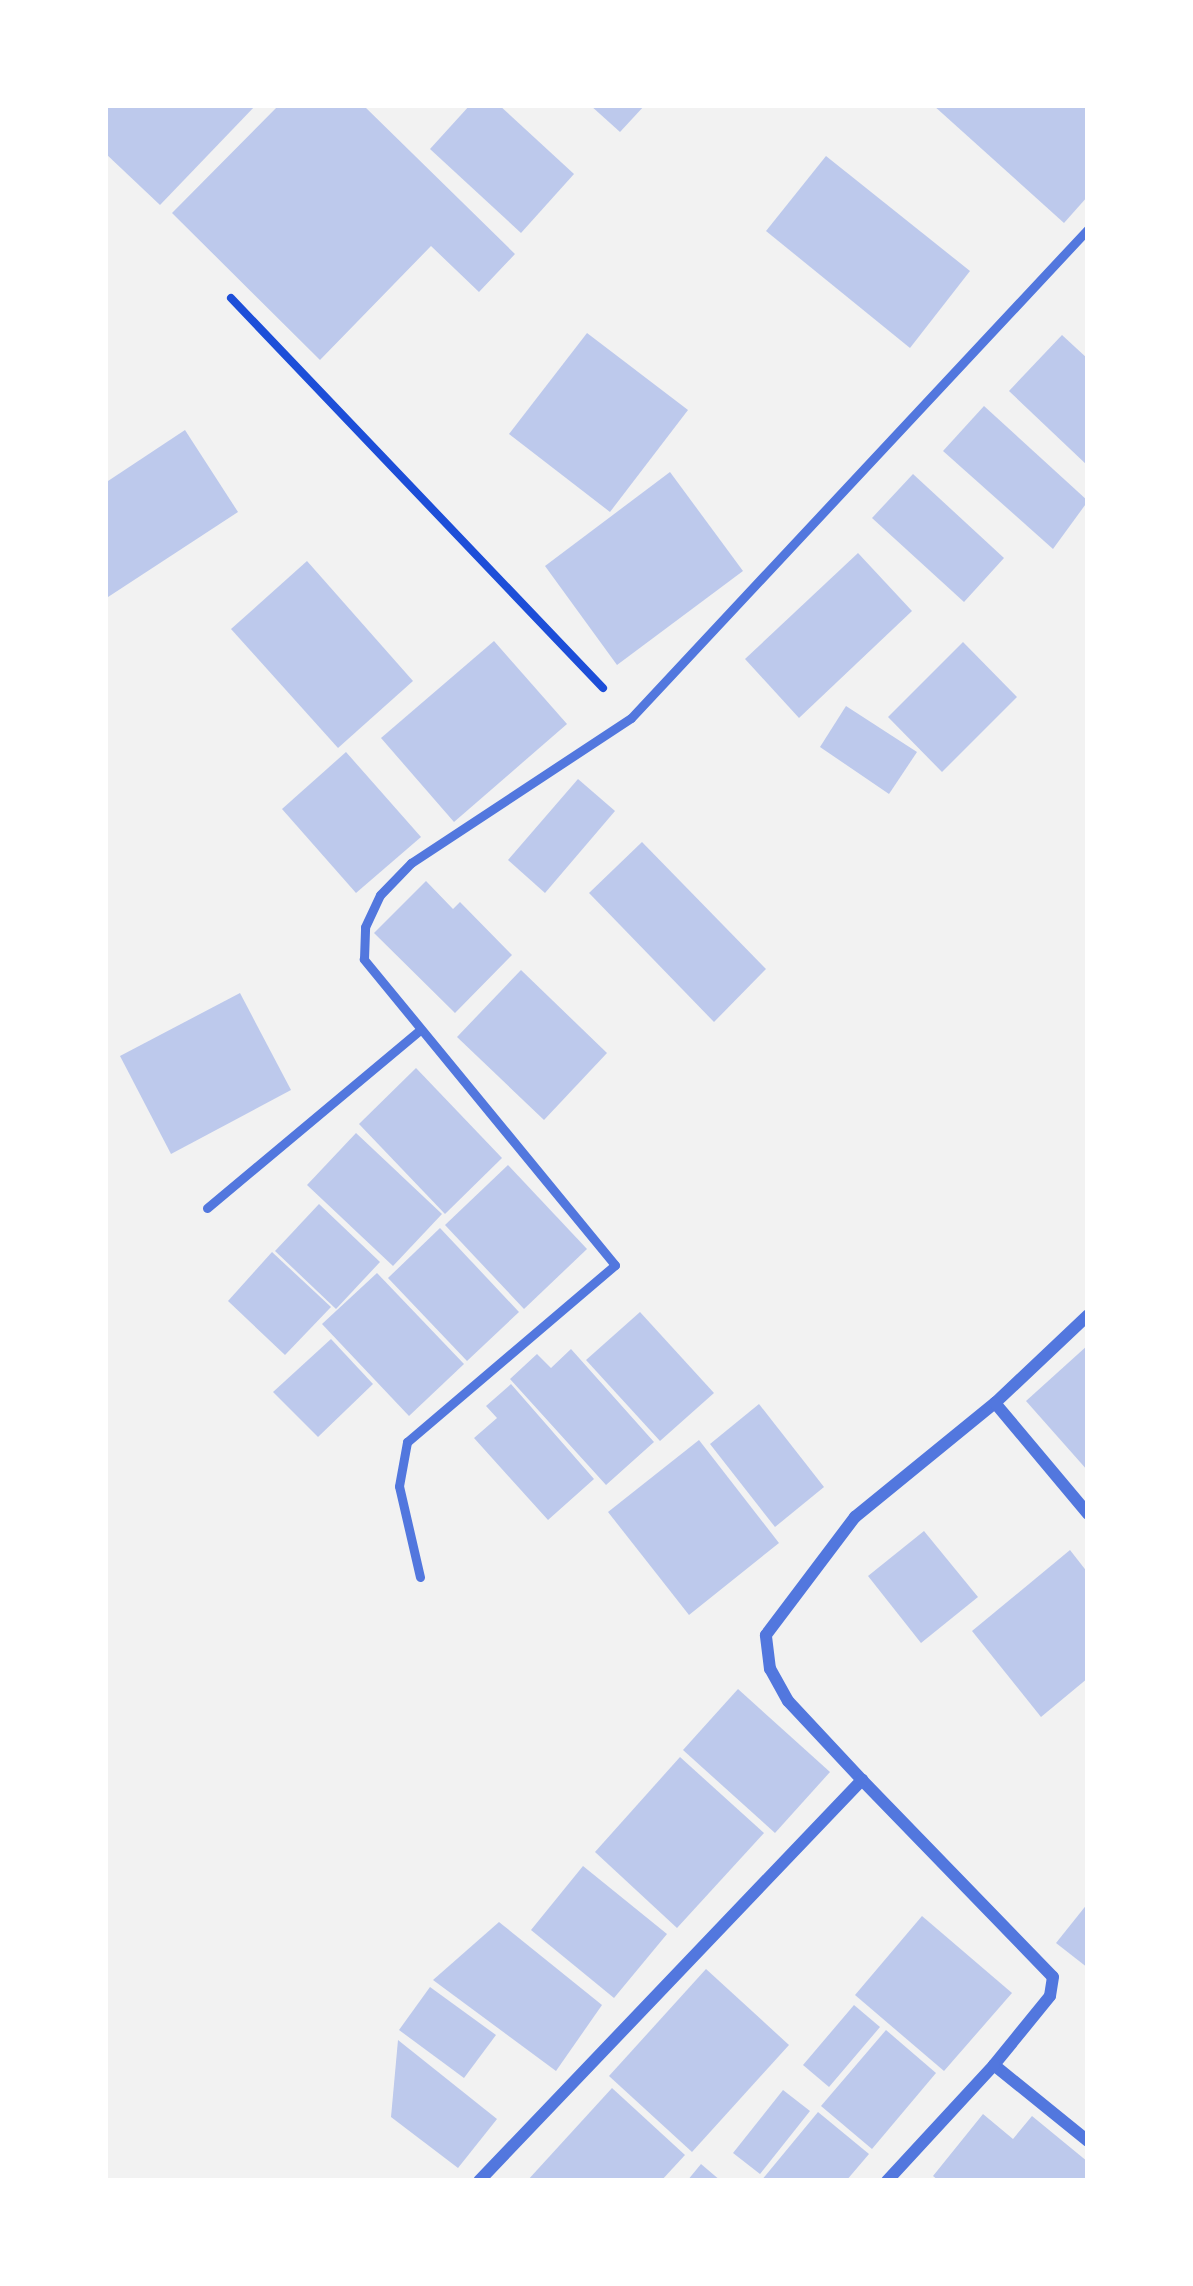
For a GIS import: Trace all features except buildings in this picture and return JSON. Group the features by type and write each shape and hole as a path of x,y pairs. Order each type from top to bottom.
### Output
{"street":[{"path":"887,2181 994,2066 1050,1996 1053,1977 788,1701 770,1669 766,1635 855,1517 995,1403 1088,1315"},
{"path":"995,1403 1088,1514"},
{"path":"479,2181 862,1780"},
{"path":"994,2066 1088,2141"}],"lane":[{"path":"420,1577 399,1486 407,1442 616,1265 364,959 365,927 380,895 411,862 631,718 1088,229"},
{"path":"207,1208 419,1031"}],"path":[{"path":"231,298 631,718"}]}
